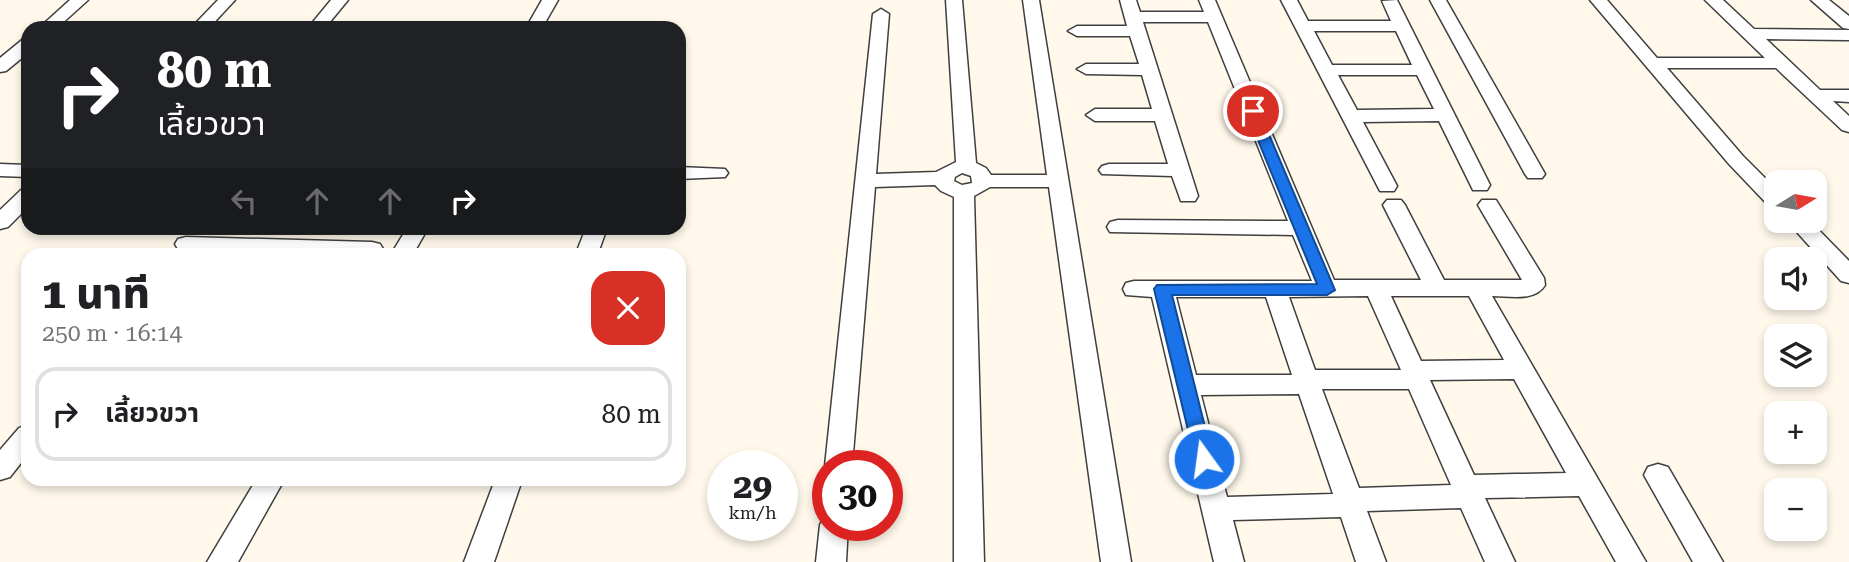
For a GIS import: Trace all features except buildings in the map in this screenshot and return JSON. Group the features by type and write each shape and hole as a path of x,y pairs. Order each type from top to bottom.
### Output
{"street":[{"path":"55,21 80,0"},
{"path":"206,21 227,0"},
{"path":"322,21 340,0"},
{"path":"538,21 550,0"},
{"path":"954,0 965,167 977,170 964,184 969,562"},
{"path":"1031,0 1116,562"},
{"path":"1289,0 1437,289"},
{"path":"1437,0 1535,174"},
{"path":"1598,0 1764,189"},
{"path":"1713,0 1849,126"},
{"path":"1819,0 1849,24"},
{"path":"1134,289 1476,289 1531,288 1534,285 1533,278 1484,195 1390,1"},
{"path":"1077,31 1133,16 1211,8 1327,290"},
{"path":"840,450 881,14"},
{"path":"1133,16 1188,196"},
{"path":"330,21 346,18"},
{"path":"1303,26 1403,26"},
{"path":"1749,34 1849,35"},
{"path":"0,67 21,50"},
{"path":"1654,63 1780,63"},
{"path":"1086,69 1149,70"},
{"path":"1325,70 1424,70"},
{"path":"1817,95 1849,96"},
{"path":"1350,116 1446,114"},
{"path":"1096,115 1163,115"},
{"path":"1109,170 1178,170"},
{"path":"686,173 718,173"},
{"path":"866,181 964,184 1058,181"},
{"path":"0,222 21,202"},
{"path":"1118,228 1301,228"},
{"path":"1809,233 1849,275"},
{"path":"187,242 346,248"},
{"path":"1162,289 1229,562"},
{"path":"1376,289 1500,562"},
{"path":"1476,289 1631,562"},
{"path":"1275,290 1371,562"},
{"path":"1186,385 1522,369"},
{"path":"2,464 21,443"},
{"path":"1658,475 1708,562"},
{"path":"1216,509 1350,503 1468,491 1587,484"},
{"path":"222,562 266,486"},
{"path":"479,562 506,486"},
{"path":"831,562 833,541"}],"route":[{"path":"1204,459 1162,289 1327,290 1253,111"}]}
